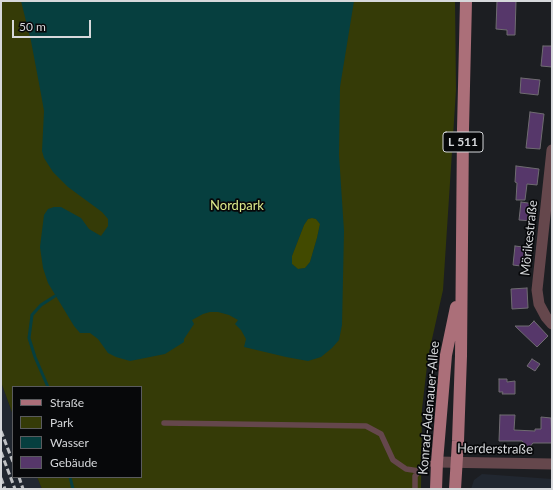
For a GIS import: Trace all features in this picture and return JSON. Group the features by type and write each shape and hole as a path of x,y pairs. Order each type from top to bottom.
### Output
{"main road":[{"name":"Konrad-Adenauer-Allee","path":"455,489 461,356 466,1"},
{"name":"Konrad-Adenauer-Allee","path":"436,489 446,355 462,283"}],"street":[{"name":"Mörikestraße","path":"552,150 538,290 539,304 546,317 552,324"},
{"name":"Herderstraße","path":"437,462 552,464"}],"lane":[{"path":"164,423 366,426 381,434 393,460 406,469 419,471"},
{"path":"415,489 415,476 419,471 426,465 437,462"}],"shaded area":[{"path":"1,382 12,412 12,478 37,478 42,489 1,489"},
{"path":"482,474 552,479 552,489 471,489 474,480"}],"green space":[{"name":"Nordpark","path":"1,1 455,1 456,90 443,290 428,357 422,409 421,489 42,489 37,478 142,478 142,386 12,386 12,412 1,382"},
{"path":"308,219 316,219 320,224 317,238 310,262 305,268 298,269 292,264 292,256 304,225"}],"water":[{"path":"21,1 354,1 340,87 339,155 344,231 342,325 339,340 332,348 321,357 308,361 244,347 246,339 241,330 235,324 238,320 229,315 218,312 203,314 192,320 194,324 184,339 184,342 165,354 130,361 108,353 98,339 90,333 80,333 74,326 48,283 43,268 40,247 44,215 48,209 61,207 81,218 89,229 101,236 108,226 108,219 102,212 68,187 53,172 44,158 42,151 44,111 31,41","holes":["308,219 316,219 320,224 310,262 305,268 298,269 292,264 292,256 304,225"]}],"building":[{"path":"497,1 516,1 515,35 507,35 507,30 496,29"},
{"path":"543,46 552,46 552,67 541,66"},
{"path":"521,78 540,80 538,95 520,93"},
{"path":"530,112 544,114 540,149 526,148"},
{"path":"516,166 539,169 537,185 527,184 525,200 516,200"},
{"path":"521,202 535,204 533,221 519,220"},
{"path":"515,246 531,248 529,267 513,265"},
{"path":"527,288 528,308 512,309 511,289"},
{"path":"534,321 548,336 537,347 515,326 529,326"},
{"path":"532,359 540,364 535,371 527,366"},
{"path":"499,379 507,379 507,382 515,381 515,394 502,394 503,392 499,392"},
{"path":"500,415 515,415 514,430 535,431 535,429 541,429 541,417 551,418 552,443 533,443 528,449 522,441 499,441"}],"waterway":[{"path":"48,386 35,357 29,338 32,315 41,305 55,296"},
{"path":"70,478 73,489"}],"railway":[{"path":"1,431 12,459"},
{"path":"1,452 15,489"},
{"path":"1,478 5,489"},
{"path":"19,478 23,489"}]}
